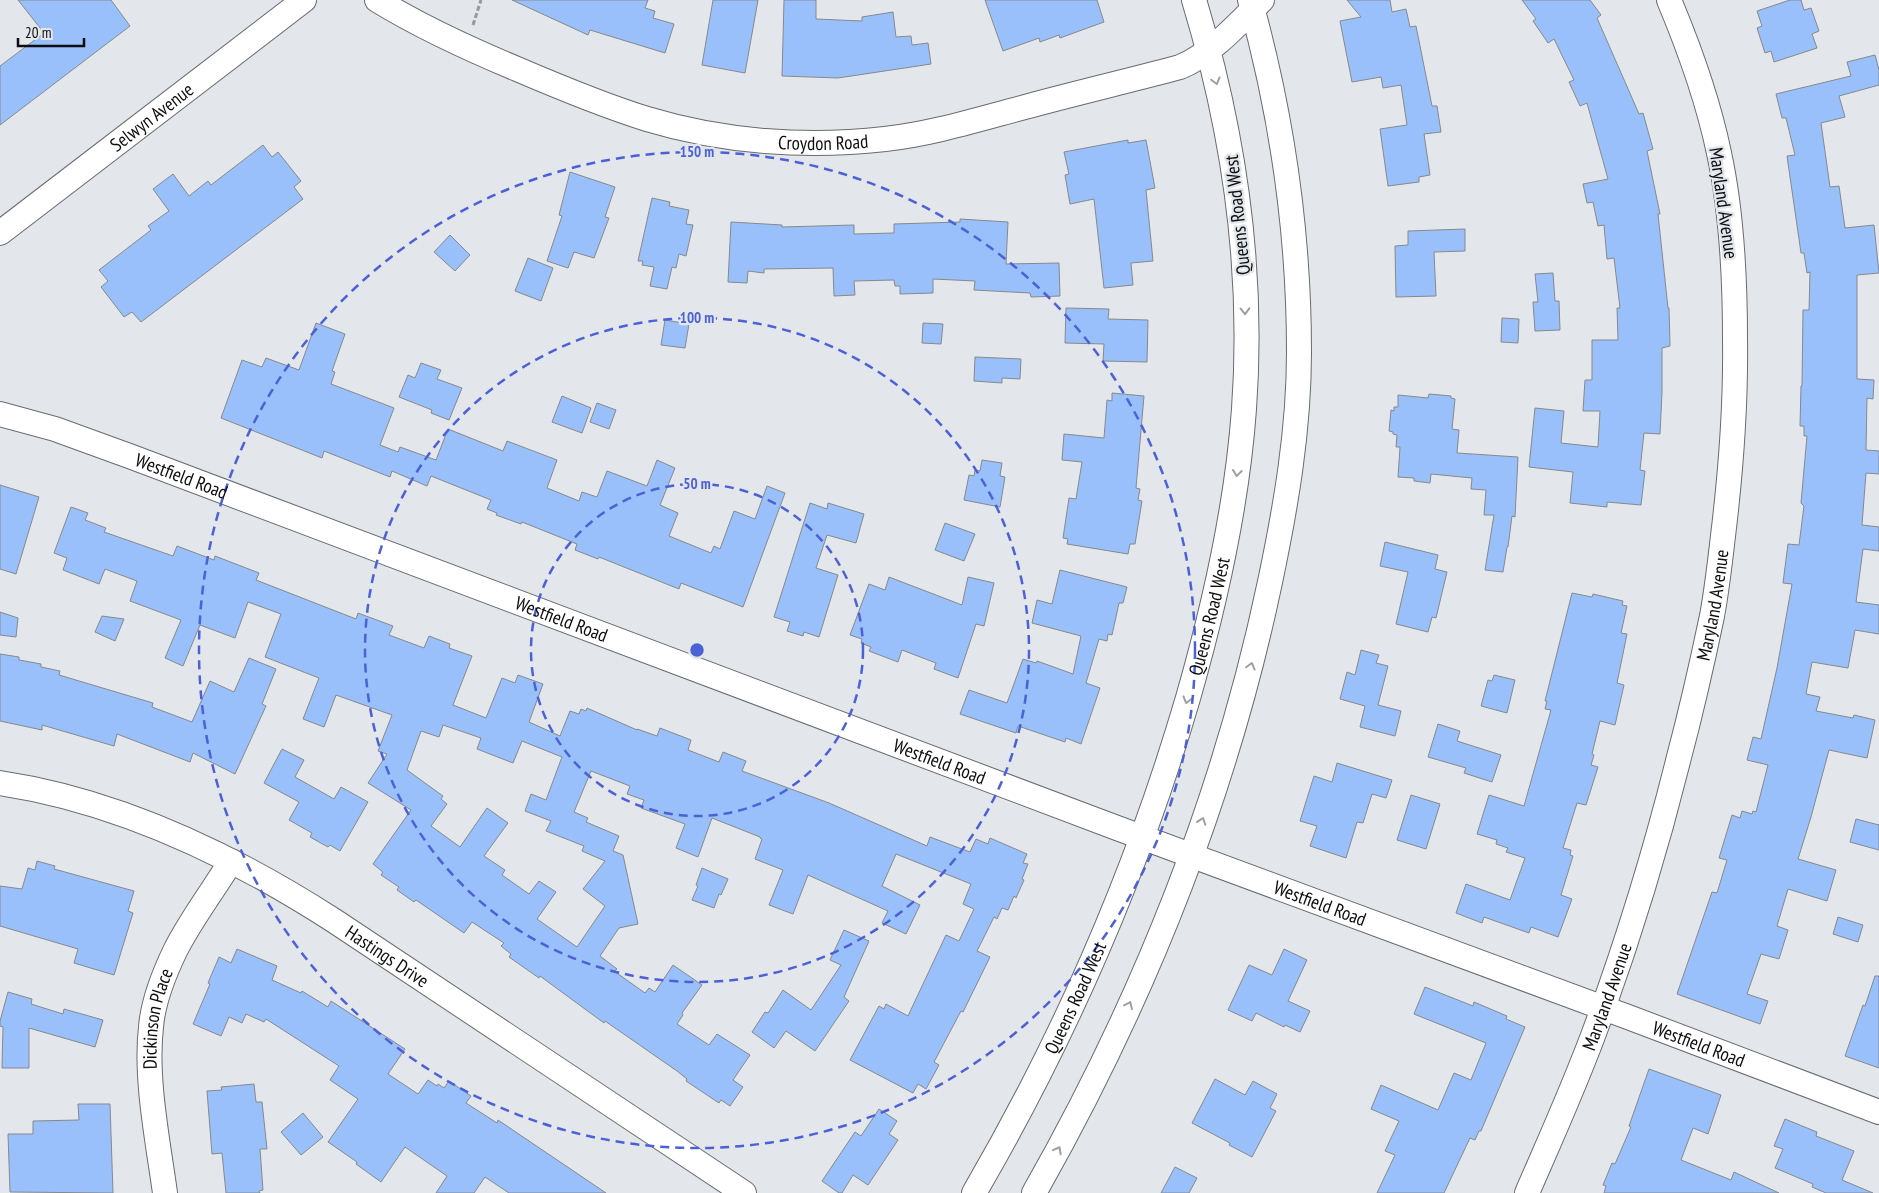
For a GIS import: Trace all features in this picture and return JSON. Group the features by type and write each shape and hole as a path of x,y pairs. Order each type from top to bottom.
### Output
{"street":[{"name":"Selwyn Avenue","path":"0,233 304,0"},
{"name":"Croydon Road","path":"377,0 454,41 497,61 585,97 647,119 719,135 785,142 861,141 885,139 936,130 1180,67 1194,61 1208,50 1255,3"},
{"name":"Queens Road West","path":"974,1193 1021,1110 1070,1012 1116,906 1142,837 1177,735 1211,611 1232,508 1242,431 1245,363 1245,301 1239,211 1221,101 1194,0"},
{"name":"Maryland Avenue","path":"1527,1193 1562,1114 1603,1008 1655,852 1695,694 1714,605 1732,460 1735,396 1735,306 1733,258 1723,176 1712,119 1691,54 1669,0"},
{"path":"1034,1193 1072,1125 1107,1054 1155,946 1191,855 1221,768 1257,643 1284,511 1294,430 1299,354 1292,216 1276,108 1255,3"},
{"name":"Westfield Road","path":"0,414 55,429 95,443 1879,1112"},
{"name":"Hastings Drive","path":"0,783 65,797 114,811 183,838 231,860 286,890 744,1193"},
{"name":"Dickinson Place","path":"165,1193 152,1096 150,1039 153,1014 161,984 175,951 231,860"}],"path":[{"path":"472,25 482,0"}],"building":[{"path":"18,0 111,0 130,26 0,125 0,66 44,33"},
{"path":"512,0 648,0 645,8 655,11 653,18 674,24 665,53 590,30 588,35"},
{"path":"713,0 758,0 745,73 702,65"},
{"path":"784,0 816,0 816,19 862,21 862,17 893,12 896,37 911,36 912,45 928,43 931,64 838,78 782,76"},
{"path":"985,0 1097,0 1104,22 1060,38 1059,35 1040,42 1039,38 1003,51"},
{"path":"1347,0 1390,0 1392,12 1406,9 1410,27 1416,26 1432,106 1437,106 1441,132 1424,134 1430,175 1419,177 1419,182 1388,186 1380,129 1407,125 1401,85 1383,88 1381,77 1352,82 1340,21 1361,17"},
{"path":"1522,0 1590,0 1601,15 1597,18 1639,114 1643,113 1653,149 1647,151 1660,214 1658,214 1669,308 1670,346 1662,348 1660,434 1644,433 1640,470 1645,471 1641,505 1607,502 1607,507 1570,503 1573,472 1529,467 1535,408 1564,411 1561,443 1598,447 1600,411 1583,411 1585,380 1592,380 1592,340 1618,340 1617,308 1620,308 1614,258 1607,259 1604,225 1598,226 1593,202 1587,203 1583,184 1608,179 1587,103 1580,106 1569,82 1574,80 1554,39 1548,43 1533,21 1536,19"},
{"path":"1790,0 1801,0 1804,10 1811,8 1819,31 1812,34 1817,48 1774,62 1771,51 1765,53 1757,28 1762,26 1757,11"},
{"path":"1875,55 1879,70 1879,85 1839,96 1845,117 1821,123 1830,187 1839,186 1845,228 1874,225 1879,273 1857,275 1857,379 1874,380 1873,399 1867,398 1866,450 1879,451 1879,474 1866,473 1862,525 1879,527 1879,551 1863,549 1856,602 1879,605 1879,634 1855,630 1848,668 1812,662 1806,694 1820,697 1816,711 1853,718 1854,715 1875,720 1867,758 1829,750 1798,859 1836,870 1827,901 1788,889 1777,926 1788,930 1779,959 1761,954 1747,994 1768,1001 1760,1024 1677,994 1712,892 1717,893 1727,860 1719,858 1732,815 1740,818 1742,811 1752,814 1753,811 1756,812 1768,765 1747,760 1753,737 1761,739 1777,668 1792,584 1783,583 1788,544 1799,545 1804,506 1801,503 1807,436 1804,436 1804,426 1800,426 1801,386 1803,310 1809,310 1810,272 1807,273 1804,253 1801,253 1787,156 1795,155 1786,118 1782,118 1776,94 1851,76 1847,62"},
{"path":"1128,140 1128,143 1146,140 1155,188 1146,190 1153,261 1131,263 1133,285 1104,288 1094,199 1070,204 1065,175 1069,174 1064,152"},
{"path":"263,145 272,157 278,152 301,181 294,187 303,199 141,322 132,312 124,317 101,287 108,281 99,270 151,230 148,226 169,211 153,189 173,174 189,196 208,181 211,185"},
{"path":"570,172 615,187 605,217 609,218 594,258 574,252 568,268 547,261 562,216 559,215"},
{"path":"652,198 670,202 669,206 689,210 686,224 693,225 686,256 679,254 676,268 672,267 667,289 650,286 654,267 642,265 643,261 638,261"},
{"path":"960,219 1008,222 1006,264 1059,263 1060,296 1031,297 1030,293 974,290 975,281 933,279 933,293 900,294 900,286 895,286 894,280 854,281 855,295 834,296 833,268 764,269 764,273 748,271 747,283 728,282 731,222 782,225 782,227 854,225 854,234 894,233 894,224 960,222"},
{"path":"1465,229 1465,251 1434,252 1436,296 1396,297 1395,246 1408,245 1408,231"},
{"path":"450,235 470,255 455,271 434,252"},
{"path":"528,258 553,268 541,301 515,291"},
{"path":"1553,273 1555,301 1559,301 1560,330 1535,331 1533,302 1538,302 1535,274"},
{"path":"1066,308 1109,309 1108,319 1148,320 1147,362 1103,361 1104,344 1065,343"},
{"path":"1502,318 1519,319 1518,343 1501,342"},
{"path":"665,320 689,324 685,348 661,345"},
{"path":"316,323 345,334 332,371 335,372 331,384 394,408 380,445 398,452 400,447 436,460 448,429 503,451 507,441 557,460 547,488 579,501 582,492 597,497 607,471 647,486 657,460 675,468 660,505 678,513 669,536 711,553 714,546 720,549 734,511 755,519 767,486 785,493 743,607 681,583 679,589 599,557 598,559 575,550 577,544 522,522 521,524 496,515 497,513 487,509 491,500 431,476 427,486 392,471 390,477 324,451 322,458 221,418 242,360 262,367 266,358 299,370"},
{"path":"923,323 943,324 941,344 922,343"},
{"path":"975,357 1021,359 1020,379 1002,378 1002,383 974,381"},
{"path":"421,363 441,370 437,379 462,388 449,420 431,413 432,410 399,397 408,375 415,378"},
{"path":"1112,393 1144,396 1136,488 1140,489 1138,500 1142,501 1135,544 1130,544 1128,554 1067,544 1068,539 1063,538 1069,498 1076,499 1082,462 1062,460 1064,434 1104,438 1107,400 1112,401"},
{"path":"1429,394 1451,396 1451,398 1455,399 1452,429 1459,430 1457,453 1518,457 1515,517 1512,516 1503,572 1485,570 1494,515 1484,515 1486,490 1471,489 1472,478 1431,474 1430,483 1414,481 1414,478 1398,477 1400,447 1396,447 1397,435 1389,431 1391,410 1394,411 1394,407 1398,407 1398,395 1428,398"},
{"path":"562,396 591,408 582,433 552,422"},
{"path":"597,403 616,410 609,429 590,422"},
{"path":"982,460 1002,463 1000,476 1005,477 1000,507 964,500 969,475 974,476 975,470 980,471"},
{"path":"0,485 39,497 16,574 0,569"},
{"path":"810,503 827,509 828,503 864,514 856,543 827,535 816,568 838,575 819,637 804,632 803,636 787,631 790,622 774,617"},
{"path":"71,507 88,513 85,520 106,528 104,532 173,556 177,546 214,560 215,556 259,573 256,580 356,619 358,613 393,626 389,635 424,648 429,636 450,644 449,648 472,656 453,705 486,718 502,678 515,683 518,675 543,684 529,722 560,736 570,711 579,714 581,709 586,711 587,708 637,730 657,736 660,728 691,740 688,750 719,762 723,752 746,761 742,771 829,803 927,846 930,837 970,852 976,839 988,844 990,838 1027,854 1023,863 1028,864 1022,879 1024,880 1008,910 1002,908 997,919 994,917 977,951 990,957 963,1012 961,1011 934,1062 939,1065 926,1089 918,1084 913,1093 850,1060 879,1006 884,1009 886,1004 908,1016 946,935 959,941 974,909 963,904 971,884 896,854 882,886 920,905 906,934 882,923 888,911 808,875 793,914 769,905 783,870 755,859 762,839 760,837 712,818 698,857 676,848 685,824 641,808 644,800 627,794 630,786 591,771 574,812 588,818 586,822 619,836 613,851 623,855 638,924 619,928 600,956 617,969 614,971 645,993 649,988 655,992 673,965 702,985 682,1013 683,1015 677,1024 709,1045 717,1034 750,1055 733,1080 743,1087 730,1106 721,1100 719,1103 686,1081 687,1079 677,1071 605,1021 604,1023 540,976 539,978 509,957 511,954 501,946 504,943 472,922 464,933 416,900 414,902 397,890 399,887 381,875 383,872 373,864 411,810 368,783 387,754 378,751 392,715 336,695 324,727 303,719 319,678 265,657 281,614 248,602 235,638 200,625 183,666 165,658 181,620 130,601 137,581 105,569 99,584 63,570 67,558 54,553","holes":["443,725 481,738 477,749 513,763 522,741 562,757 546,800 531,794 525,811 551,821 546,831 584,846 582,851 605,861 583,889 605,906 577,947 537,919 556,892 539,881 529,894 502,875 505,870 484,856 508,823 487,808 460,847 431,826 447,804 441,799 443,796 407,770 421,731 439,737"]},
{"path":"945,523 975,534 964,561 935,550"},
{"path":"1385,542 1438,555 1435,569 1447,572 1436,618 1432,617 1428,632 1396,624 1408,572 1380,566"},
{"path":"1060,570 1127,587 1123,603 1119,603 1112,635 1108,634 1107,641 1099,639 1086,683 1100,688 1081,744 1066,738 1065,742 1018,726 1016,733 960,714 969,690 1007,703 1023,659 1036,663 1037,661 1073,674 1081,636 1032,623 1037,600 1052,604"},
{"path":"889,577 962,605 968,577 994,583 984,626 976,624 958,678 934,669 936,663 902,650 898,662 869,651 871,647 861,643 862,639 850,635 869,584 885,590"},
{"path":"1572,593 1592,597 1593,594 1623,601 1622,605 1627,606 1621,633 1627,634 1617,683 1624,685 1615,725 1600,721 1591,765 1598,767 1586,805 1577,803 1563,848 1571,850 1570,855 1573,856 1561,895 1572,899 1558,937 1531,927 1529,933 1484,917 1482,923 1456,913 1466,884 1510,900 1525,858 1506,852 1508,848 1496,844 1497,840 1477,834 1489,795 1524,806 1551,710 1545,709 1547,701 1545,701"},
{"path":"0,612 18,618 16,637 0,635"},
{"path":"102,616 124,619 115,641 95,632"},
{"path":"1361,650 1379,655 1376,663 1388,666 1378,705 1401,711 1395,736 1360,727 1365,706 1340,699 1347,672 1355,675"},
{"path":"0,654 19,657 19,660 41,664 41,667 60,671 59,675 153,703 152,707 192,722 210,681 234,692 249,658 276,669 262,704 266,706 235,774 193,753 190,762 117,734 114,746 42,725 42,730 0,721"},
{"path":"1494,675 1515,680 1507,713 1481,706 1488,680 1492,681"},
{"path":"1438,724 1460,731 1457,741 1501,755 1492,782 1464,773 1466,768 1428,757"},
{"path":"282,749 304,760 295,777 334,799 341,787 368,802 340,851 310,837 312,833 289,820 299,802 264,783"},
{"path":"1337,763 1392,780 1386,798 1372,794 1363,823 1357,822 1346,858 1310,846 1317,826 1300,821 1314,776 1332,782"},
{"path":"1411,795 1440,804 1426,849 1397,840"},
{"path":"1856,819 1879,825 1879,850 1850,842"},
{"path":"37,861 55,866 54,869 134,891 128,911 133,913 114,975 74,963 78,949 0,926 0,886 22,889 28,868 35,870"},
{"path":"702,868 728,879 721,895 719,894 714,908 692,900 698,886 696,885"},
{"path":"1838,917 1863,925 1858,942 1833,934"},
{"path":"844,930 869,941 844,997 849,1001 815,1051 786,1031 774,1048 752,1032 765,1012 768,1013 783,990 811,1010 841,965 830,960"},
{"path":"237,949 277,966 272,980 301,993 302,991 328,1007 331,1001 405,1049 388,1074 418,1094 428,1080 444,1088 449,1081 471,1096 466,1103 497,1123 498,1120 606,1193 509,1193 485,1177 474,1193 436,1193 447,1176 405,1147 381,1182 356,1164 357,1162 328,1142 358,1099 330,1080 339,1066 266,1019 264,1022 246,1014 242,1023 229,1017 221,1036 193,1024 219,957 231,963"},
{"path":"1284,949 1307,960 1288,1001 1310,1011 1300,1032 1285,1025 1284,1027 1256,1013 1252,1021 1228,1010 1249,965 1272,975"},
{"path":"1875,976 1879,976 1879,1068 1845,1056"},
{"path":"1425,987 1473,1006 1474,1002 1507,1016 1506,1019 1525,1027 1481,1131 1479,1131 1475,1140 1470,1138 1444,1193 1377,1193 1395,1155 1385,1151 1399,1121 1371,1109 1381,1085 1438,1110 1454,1073 1471,1080 1486,1043 1414,1014"},
{"path":"8,992 32,999 31,1004 63,1014 64,1009 103,1020 95,1047 29,1028 29,1068 2,1068 3,1027 0,1026 0,1021"},
{"path":"1649,1069 1721,1095 1708,1134 1693,1128 1681,1160 1731,1180 1734,1172 1779,1193 1604,1193 1606,1186 1603,1185 1612,1163 1615,1164 1631,1127 1629,1126"},
{"path":"1215,1079 1245,1095 1253,1081 1277,1094 1270,1108 1276,1111 1252,1157 1192,1123"},
{"path":"254,1084 256,1102 262,1102 267,1149 260,1149 263,1190 259,1191 260,1193 226,1193 222,1153 212,1154 207,1091 222,1090 221,1087"},
{"path":"78,1104 110,1104 113,1193 10,1192 8,1134 33,1134 33,1121 79,1120"},
{"path":"879,1109 897,1121 889,1134 898,1140 868,1185 853,1175 842,1193 839,1193 822,1181 855,1132 861,1136"},
{"path":"303,1113 323,1137 301,1155 281,1132"},
{"path":"1785,1119 1817,1132 1816,1136 1854,1151 1842,1180 1873,1193 1826,1193 1812,1187 1813,1184 1775,1168 1783,1149 1774,1146"},
{"path":"1175,1167 1197,1178 1189,1193 1161,1193"}]}
